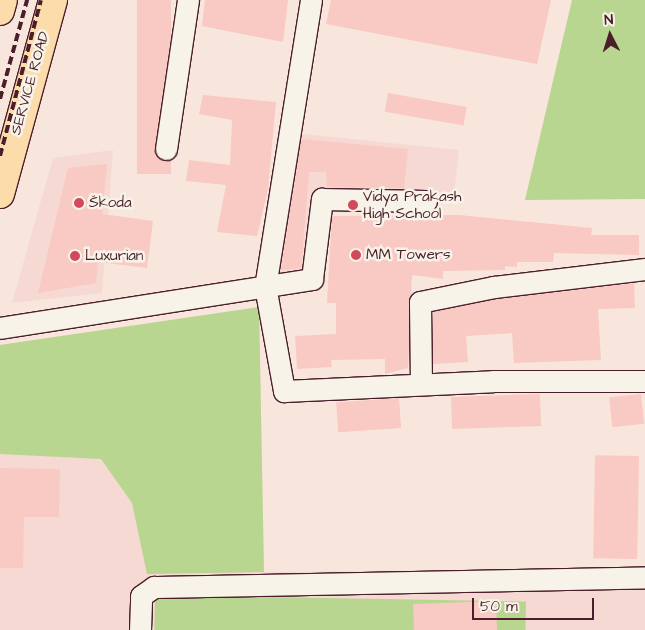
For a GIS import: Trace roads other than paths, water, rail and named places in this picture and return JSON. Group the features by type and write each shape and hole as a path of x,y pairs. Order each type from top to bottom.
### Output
{"main road":[{"path":"0,12 3,0"},
{"name":"SERVICE ROAD","path":"0,194 53,0"}],"street":[{"path":"166,149 188,0"},
{"path":"311,0 265,286 284,391 421,384 645,381"},
{"path":"0,328 312,279 322,199 426,201"},
{"path":"421,384 420,302 494,287 645,268"},
{"path":"140,630 141,596 154,587 645,578"}],"railway":[{"path":"0,99 27,0"},
{"path":"0,156 41,0"}],"place":[{"name":"Škoda","path":"79,203"},
{"name":"Vidya Prakash High School","path":"353,205"},
{"name":"MM Towers","path":"356,255"},
{"name":"Luxurian","path":"75,256"}]}
